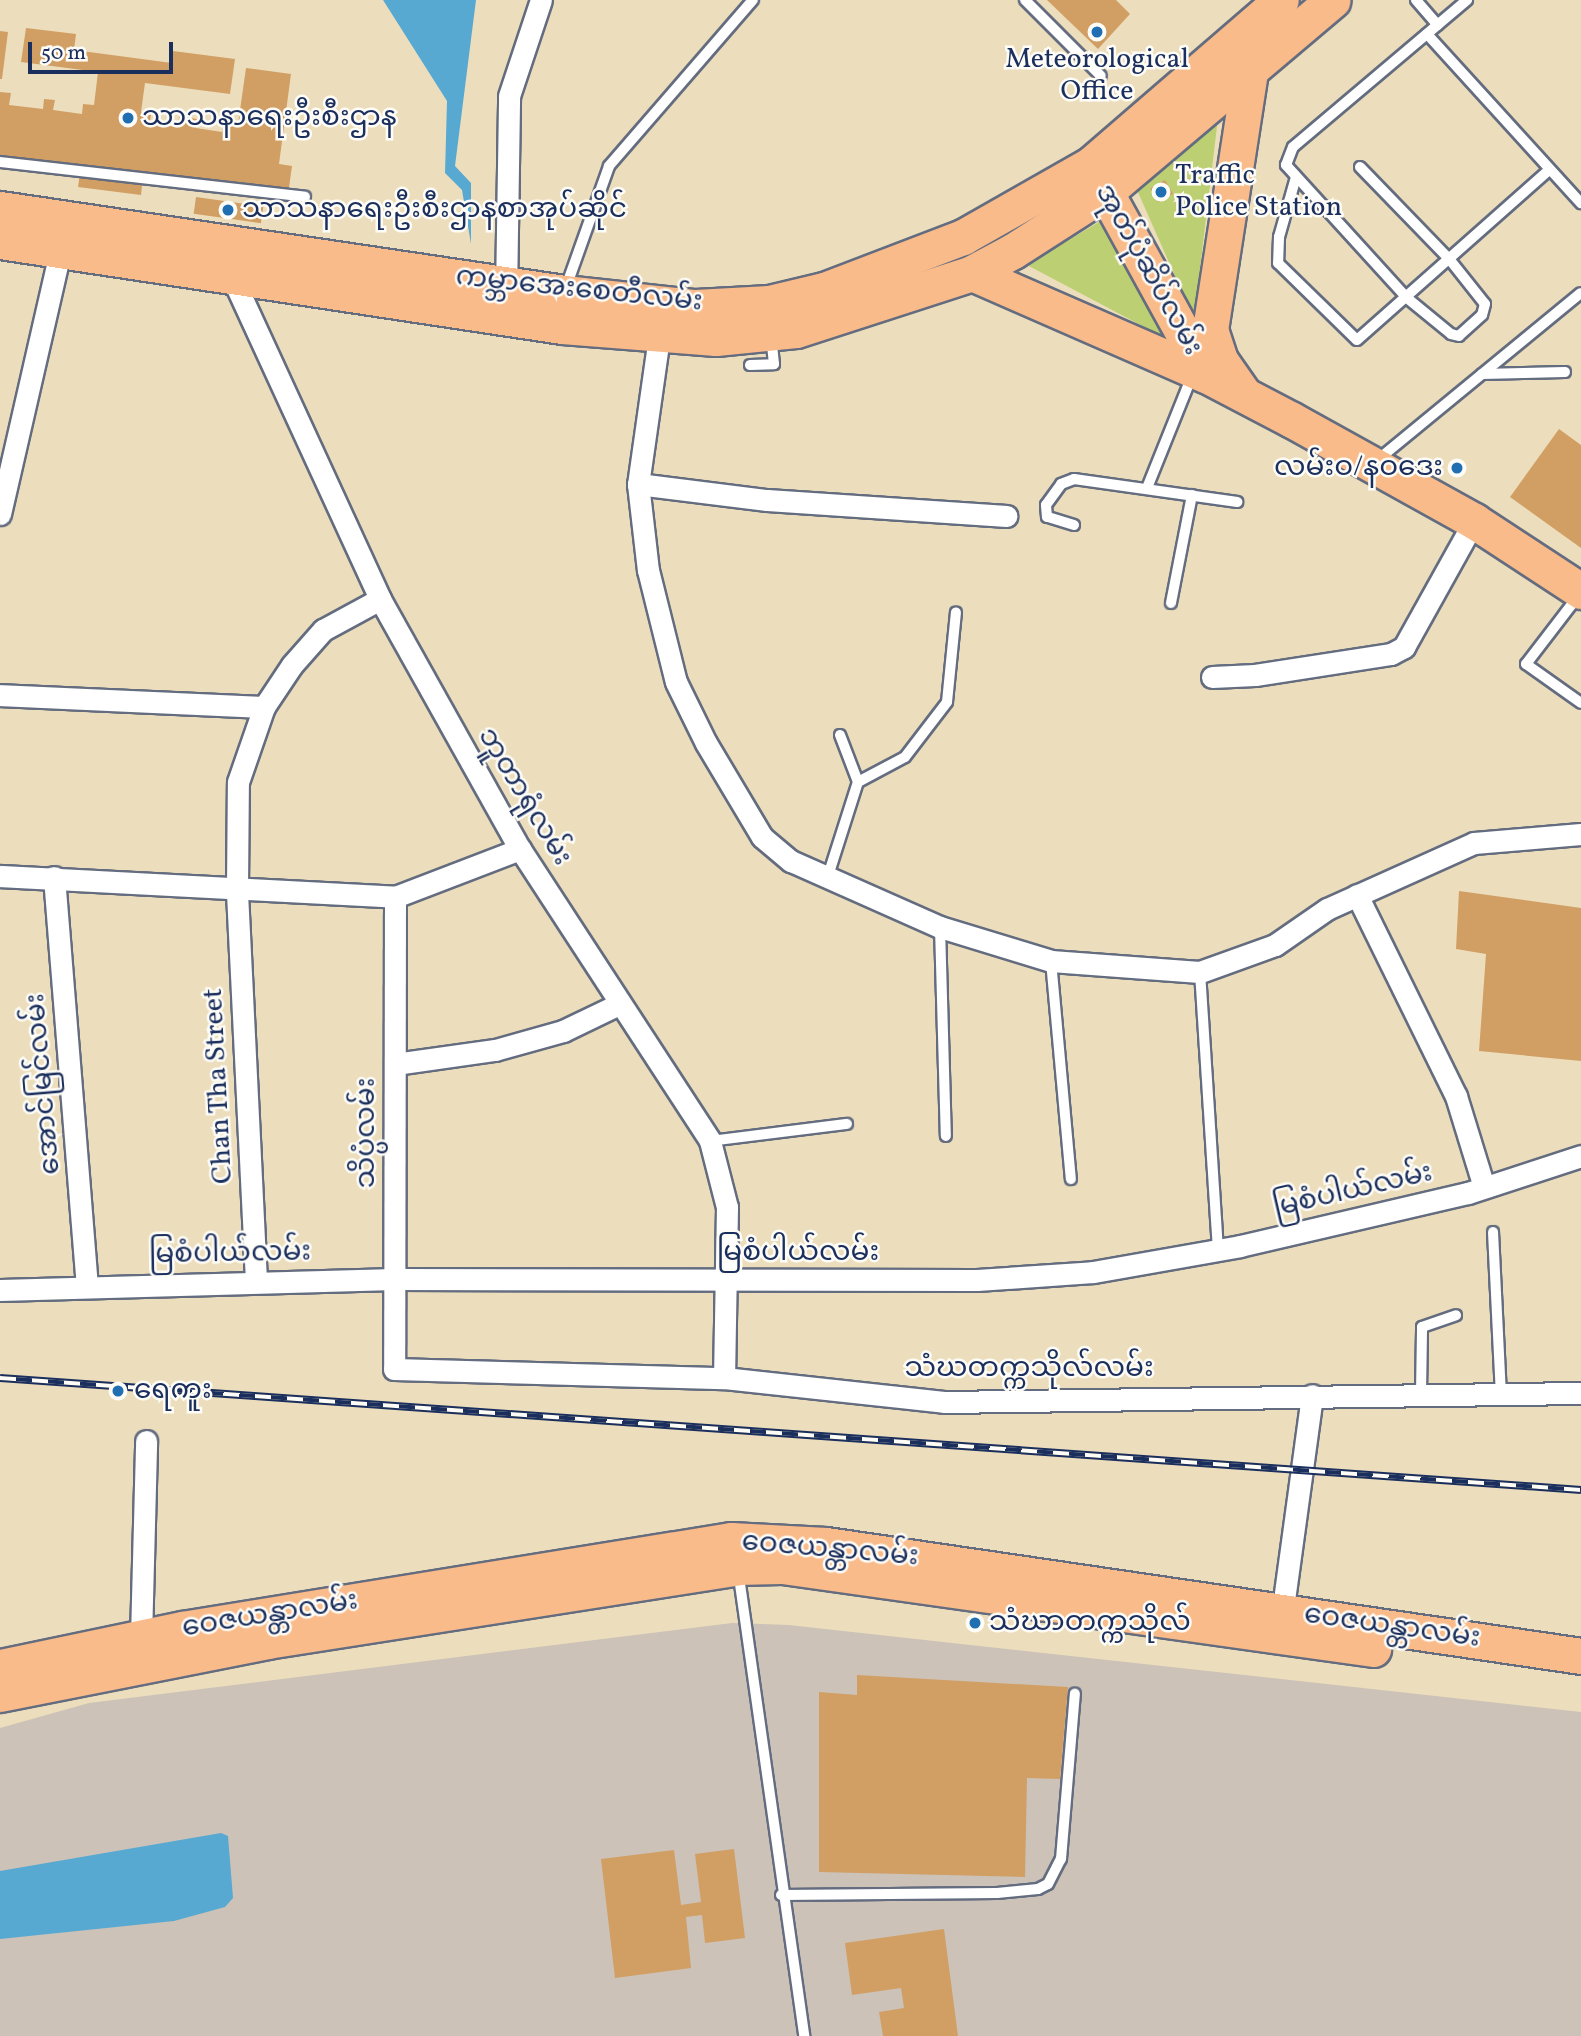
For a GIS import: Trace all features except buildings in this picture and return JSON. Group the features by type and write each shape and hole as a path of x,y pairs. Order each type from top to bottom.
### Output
{"main road":[{"name":"ကမ္ဘာအေးစေတီလမ်း","path":"0,209 236,244 505,301 564,293 662,320 695,307 769,303 824,290 963,237 1099,178 1279,0"},
{"name":"ကမ္ဘာအေးစေတီလမ်း","path":"0,241 60,253 233,279 505,301 771,334 835,321 972,273 1099,178 1250,73 1334,0"},
{"path":"1244,395 1220,360 1210,330 1250,73"},
{"name":"အုတ်ပုံဆိပ်လမ်း","path":"1099,178 1200,372"},
{"path":"972,273 1200,372 1244,395 1373,463 1474,522 1581,592"},
{"name":"ဝေဇယန္တာလမ်း","path":"0,1667 141,1638 732,1540 826,1545 1281,1623 1581,1679"},
{"name":"ဝေဇယန္တာလမ်း","path":"0,1694 267,1641 737,1567 830,1570 1581,1656"}],"street":[{"path":"505,301 509,96 541,0"},
{"name":"ဘူတာရုံလမ်း","path":"236,244 233,279 380,600 520,849 710,1142 727,1207 724,1378"},
{"path":"0,514 60,253"},
{"path":"662,320 638,484 648,570 676,682 706,743 762,837 791,861 940,927 1051,961 1200,972 1275,945 1327,909 1474,843 1581,834"},
{"path":"638,484 767,500 1006,516"},
{"path":"1212,677 1255,675 1391,654 1404,647 1474,522"},
{"name":"Chan Tha Street","path":"256,1281 237,888 238,782 264,707 323,630 380,600"},
{"path":"0,695 264,707"},
{"path":"0,876 395,897 520,849"},
{"name":"အောင်မြင်လမ်း","path":"54,877 87,1286"},
{"path":"1357,895 1456,1096 1484,1187"},
{"name":"သိပ္ပံလမ်း","path":"394,1369 395,897"},
{"path":"395,1064 495,1050 563,1031 619,1004"},
{"name":"မြစံပါယ်လမ်း","path":"0,1290 395,1279 727,1282 977,1280 1121,1270 1218,1250 1484,1187 1581,1156"},
{"name":"သံဃတက္ကသိုလ်လမ်း","path":"394,1369 724,1378 944,1402 1581,1393"},
{"path":"1281,1623 1311,1395"},
{"path":"141,1638 146,1441"}],"lane":[{"path":"564,293 609,166 753,0"},
{"path":"1026,0 1101,76"},
{"path":"1416,0 1438,25"},
{"path":"1360,167 1450,260 1485,304 1482,316 1459,336 1451,334 1407,298 1286,165 1293,147 1467,0"},
{"path":"1427,34 1581,203"},
{"path":"0,162 305,197"},
{"path":"1296,177 1279,237 1278,263 1357,340 1549,170"},
{"path":"1373,463 1581,293"},
{"path":"750,365 774,364 771,334"},
{"path":"1147,488 1200,372"},
{"path":"1482,374 1565,372"},
{"path":"1074,525 1046,517 1046,505 1061,484 1093,480 1237,502"},
{"path":"1171,603 1192,495"},
{"path":"1581,592 1526,664 1581,703"},
{"path":"858,782 905,757 947,702 956,612"},
{"path":"827,879 858,782 840,735"},
{"path":"940,927 947,1136"},
{"path":"1051,961 1071,1179"},
{"path":"1200,972 1218,1250"},
{"path":"710,1142 847,1124"},
{"path":"1493,1232 1501,1393"},
{"path":"1421,1394 1422,1327 1456,1315"},
{"path":"737,1567 781,1895 804,2036"},
{"path":"781,1895 997,1893 1038,1889 1048,1884 1061,1859 1075,1694"}],"shaded area":[{"path":"732,1623 789,1625 1581,1712 1581,2036 0,2036 0,1728 89,1703"}],"green space":[{"path":"1218,118 1194,319 1137,190"},
{"path":"1104,219 1169,340 1027,265"}],"water":[{"path":"383,0 476,0 455,166 471,183 471,244 462,190 445,173 447,101"},
{"path":"221,1833 228,1836 233,1898 225,1907 174,1921 0,1939 0,1871"}],"railway":[{"path":"0,1378 1581,1490"}],"place":[{"name":"Meteorological Office","path":"1097,32"},
{"name":"သာသနာရေးဦးစီးဌာန","path":"128,118"},
{"name":"Traffic Police Station","path":"1161,192"},
{"name":"သာသနာရေးဦးစီးဌာနစာအုပ်ဆိုင်","path":"228,210"},
{"name":"လမ်းဝ/နဝဒေး","path":"1457,468"},
{"name":"ရေကူး","path":"118,1391"},
{"name":"သံဃာတက္ကသိုလ်","path":"975,1623"}]}
